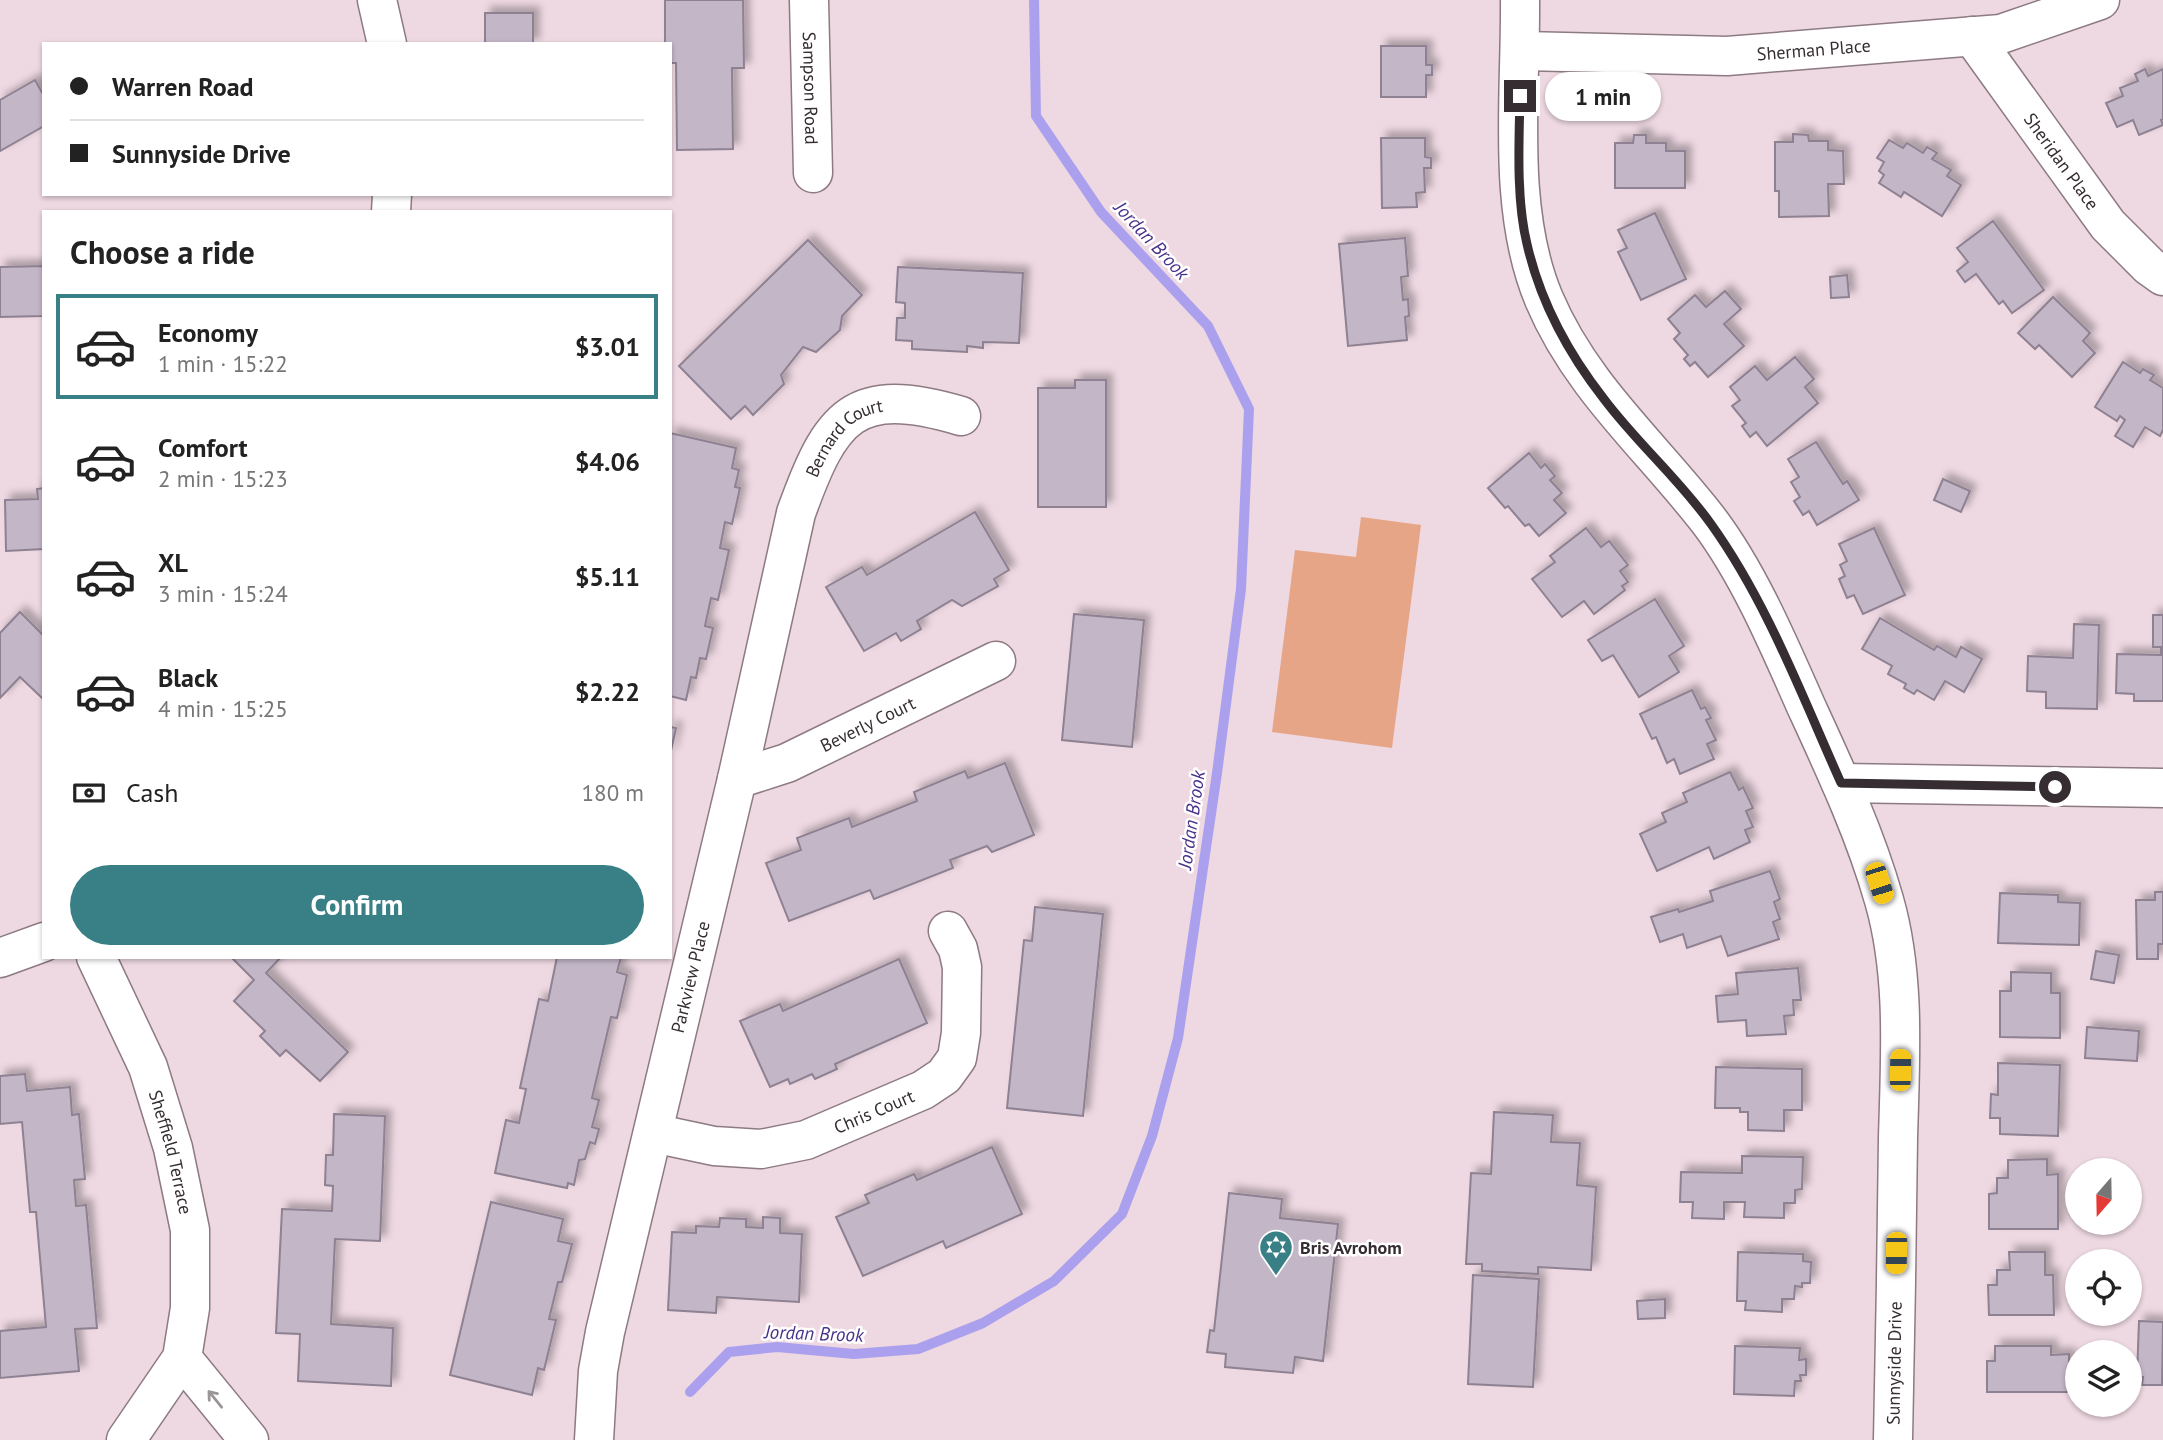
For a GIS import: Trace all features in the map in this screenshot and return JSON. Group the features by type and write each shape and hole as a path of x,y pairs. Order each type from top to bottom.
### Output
{"street":[{"path":"377,0 387,42"},
{"name":"Sampson Road","path":"809,0 813,173"},
{"name":"Sunnyside Drive","path":"1520,0 1518,165 1526,243 1543,298 1572,353 1604,400 1710,523 1751,590 1785,657 1841,783 1866,843 1886,903 1898,972 1900,1044 1893,1440"},
{"name":"Sherman Place","path":"1520,51 1727,56 2001,34 2100,0"},
{"name":"Sheridan Place","path":"1972,36 2108,225 2149,266 2163,276"},
{"name":"Bernard Court","path":"796,513 810,474 826,442 845,420 870,406 900,403 932,407 961,416"},
{"name":"Parkview Place","path":"594,1440 598,1371 605,1332 737,779 796,513"},
{"name":"Beverly Court","path":"737,779 787,763 996,661"},
{"path":"1841,783 2163,788"},
{"name":"Chris Court","path":"653,1133 714,1146 761,1149 806,1140 923,1090 944,1076 957,1058 959,1046 961,967 958,949 948,931"},
{"path":"0,958 42,943"},
{"name":"Sheffield Terrace","path":"97,959 148,1067 173,1148 190,1230 190,1308 182,1358"},
{"path":"127,1440 182,1358 249,1440"}],"shaded area":[{"path":"1361,517 1421,525 1392,748 1272,732 1295,550 1356,557"}],"building":[{"path":"665,0 743,0 744,68 732,68 733,149 677,150 676,63 672,63 672,42 665,42"},
{"path":"485,13 533,13 533,42 485,42"},
{"path":"1381,46 1426,46 1426,65 1432,65 1432,75 1426,75 1426,97 1381,97"},
{"path":"2145,69 2148,76 2163,69 2163,125 2139,135 2133,120 2117,127 2106,103 2123,96 2120,88 2138,81 2135,74"},
{"path":"35,80 42,92 42,127 0,151 0,100"},
{"path":"1793,134 1808,135 1809,141 1828,141 1828,150 1843,151 1844,184 1828,184 1829,216 1779,217 1779,191 1775,191 1775,142 1793,142"},
{"path":"1634,135 1646,135 1646,143 1666,143 1666,151 1685,151 1685,188 1615,188 1615,143 1633,143"},
{"path":"1381,138 1425,138 1425,157 1431,158 1431,168 1424,168 1425,192 1416,193 1417,207 1382,208"},
{"path":"1889,140 1903,148 1907,143 1923,153 1927,147 1937,153 1932,159 1951,170 1947,176 1961,185 1942,216 1904,192 1901,197 1879,183 1884,175 1879,171 1884,162 1877,158"},
{"path":"1655,213 1686,279 1641,300 1618,252 1627,248 1618,230"},
{"path":"1993,221 2044,290 2012,313 2003,301 1999,304 1976,274 1965,282 1957,271 1968,262 1957,248"},
{"path":"1405,238 1408,276 1401,277 1403,300 1408,299 1409,316 1405,317 1407,340 1348,346 1339,244"},
{"path":"808,240 862,295 842,316 840,330 816,352 803,347 781,375 784,384 753,415 745,406 731,419 679,366"},
{"path":"42,266 42,316 0,317 0,267"},
{"path":"898,267 1023,273 1019,343 983,342 983,348 967,346 967,352 912,349 912,341 896,340 897,318 905,318 905,303 896,302"},
{"path":"1847,275 1849,297 1831,298 1830,277"},
{"path":"1725,291 1741,309 1724,324 1744,346 1708,377 1695,362 1690,366 1684,359 1688,355 1674,339 1680,333 1668,319 1695,295 1706,307"},
{"path":"2053,297 2090,333 2083,341 2095,353 2072,377 2039,345 2035,349 2018,333"},
{"path":"1795,357 1814,379 1805,387 1818,403 1767,446 1756,432 1750,437 1742,426 1746,423 1732,406 1740,400 1730,387 1755,366 1767,380"},
{"path":"2123,362 2140,373 2143,369 2154,375 2150,380 2163,388 2163,430 2160,436 2145,427 2133,447 2115,436 2125,420 2120,416 2117,421 2095,407"},
{"path":"1075,380 1106,380 1106,507 1038,507 1038,388 1075,388"},
{"path":"672,433 736,448 732,468 739,470 735,487 740,488 732,524 725,522 720,548 729,550 718,600 711,598 705,626 713,628 706,659 700,658 696,678 691,677 686,700 672,696"},
{"path":"1816,442 1843,484 1847,481 1859,500 1817,525 1809,511 1803,515 1794,501 1800,497 1791,482 1799,477 1788,459"},
{"path":"1529,453 1541,468 1545,464 1555,476 1550,480 1562,493 1554,500 1566,513 1539,536 1529,524 1525,526 1508,506 1505,508 1488,488"},
{"path":"1943,479 1970,491 1961,512 1934,500"},
{"path":"42,488 42,549 6,551 5,500 38,499 37,489"},
{"path":"975,512 1009,570 994,579 998,586 962,606 952,600 917,621 921,629 901,641 896,633 864,651 826,587 862,567 867,575"},
{"path":"1586,528 1601,547 1609,541 1628,565 1620,571 1628,582 1622,586 1625,590 1594,614 1584,601 1562,617 1532,579 1555,562 1550,556"},
{"path":"1874,528 1905,595 1863,614 1854,595 1847,598 1839,579 1845,576 1840,565 1847,561 1839,544"},
{"path":"1655,599 1684,646 1669,656 1679,672 1639,697 1613,655 1602,661 1588,640"},
{"path":"20,612 42,634 42,698 20,677 0,698 0,633"},
{"path":"1074,614 1144,620 1132,747 1062,740"},
{"path":"2153,615 2163,615 2163,701 2134,701 2134,694 2116,693 2117,654 2161,655 2161,647 2153,647"},
{"path":"1880,618 1934,650 1937,646 1956,657 1961,647 1982,659 1964,692 1945,681 1934,700 1917,690 1914,694 1904,688 1906,684 1888,674 1892,666 1862,649"},
{"path":"2074,624 2099,625 2097,709 2046,708 2046,692 2027,691 2028,656 2073,658"},
{"path":"1692,690 1701,709 1705,707 1711,718 1706,720 1716,740 1707,744 1714,759 1680,774 1674,759 1667,763 1656,737 1652,739 1640,714"},
{"path":"672,727 676,728 672,746"},
{"path":"1005,763 1034,835 992,852 987,846 950,860 953,868 874,899 870,890 789,921 766,863 801,850 797,838 849,818 852,827 917,801 914,792 965,771 968,778"},
{"path":"1730,772 1739,790 1743,787 1753,808 1746,811 1753,827 1745,830 1750,842 1714,859 1709,847 1657,871 1640,834 1666,822 1662,813 1687,802 1683,793"},
{"path":"1770,871 1780,899 1774,902 1780,919 1773,922 1779,939 1728,956 1721,936 1687,948 1683,934 1660,942 1651,917 1678,909 1679,912 1713,901 1710,891"},
{"path":"2155,892 2163,892 2163,944 2158,944 2158,959 2137,959 2136,900 2155,900"},
{"path":"2000,893 2058,895 2058,902 2080,903 2079,945 1998,943"},
{"path":"1035,907 1103,914 1083,1116 1007,1108 1024,940 1032,941"},
{"path":"2096,951 2119,955 2114,983 2091,979"},
{"path":"233,959 279,959 266,973 348,1052 320,1081 286,1050 280,1056 260,1036 265,1031 234,1001 254,980"},
{"path":"557,959 620,959 617,972 627,975 617,1018 611,1017 592,1098 599,1100 592,1127 599,1129 595,1144 590,1142 585,1159 579,1160 574,1185 568,1183 567,1188 495,1173 506,1120 519,1123 526,1089 520,1088 539,999 548,1001"},
{"path":"899,959 927,1023 835,1064 837,1069 815,1079 812,1074 790,1084 788,1079 770,1087 740,1021 780,1004 783,1011"},
{"path":"1798,968 1801,1000 1793,1000 1794,1015 1784,1016 1786,1034 1747,1036 1746,1020 1718,1022 1716,996 1738,994 1736,973"},
{"path":"2011,972 2051,973 2051,993 2060,993 2060,1038 2000,1037 2000,991 2011,991"},
{"path":"2087,1027 2139,1031 2137,1061 2085,1058"},
{"path":"1998,1063 2060,1065 2058,1136 2000,1134 2000,1118 1990,1118 1991,1094 1998,1095"},
{"path":"1716,1067 1802,1069 1802,1110 1784,1110 1784,1131 1748,1130 1748,1112 1740,1112 1740,1108 1715,1108"},
{"path":"25,1074 27,1091 70,1087 72,1115 79,1114 85,1179 74,1180 76,1206 86,1205 97,1328 75,1329 79,1371 0,1378 0,1331 46,1327 36,1212 30,1212 22,1122 0,1124 0,1076"},
{"path":"1494,1112 1553,1115 1551,1142 1580,1143 1577,1185 1596,1187 1591,1270 1538,1267 1538,1274 1482,1271 1482,1264 1466,1264 1471,1173 1491,1174"},
{"path":"334,1114 385,1116 380,1241 335,1239 331,1324 393,1328 391,1386 298,1381 300,1334 276,1333 282,1209 332,1211 333,1186 325,1185 326,1155 333,1155"},
{"path":"992,1147 1022,1214 946,1248 943,1241 863,1276 836,1217 869,1203 865,1195 914,1174 917,1180"},
{"path":"1742,1156 1803,1157 1802,1189 1795,1190 1795,1203 1784,1203 1784,1218 1744,1217 1745,1202 1724,1202 1724,1219 1692,1218 1693,1202 1680,1202 1681,1172 1742,1173"},
{"path":"2047,1159 2047,1175 2058,1174 2058,1229 1989,1229 1989,1194 1997,1193 1997,1178 2008,1178 2008,1160"},
{"name":"Bris Avrohom","path":"1229,1193 1282,1199 1280,1218 1338,1224 1323,1361 1295,1357 1293,1373 1225,1367 1226,1354 1207,1352 1210,1330 1214,1331"},
{"path":"491,1202 563,1219 558,1241 572,1244 562,1282 558,1282 549,1319 556,1320 544,1370 538,1368 532,1395 450,1375"},
{"path":"763,1217 780,1218 780,1233 802,1234 799,1302 717,1297 716,1313 668,1310 672,1232 696,1233 696,1226 719,1227 720,1218 746,1219 746,1227 763,1228"},
{"path":"1738,1252 1803,1254 1803,1261 1811,1262 1810,1283 1802,1283 1802,1287 1795,1286 1794,1299 1782,1299 1782,1312 1745,1310 1746,1301 1737,1301"},
{"path":"2009,1252 2045,1252 2045,1275 2053,1275 2054,1315 1989,1315 1988,1285 1997,1285 1997,1270 2010,1270"},
{"path":"1473,1275 1539,1279 1533,1387 1468,1384"},
{"path":"1665,1299 1665,1318 1638,1319 1637,1301"},
{"path":"2142,1321 2163,1322 2162,1385 2142,1385 2142,1340 2138,1340 2139,1326 2142,1326"},
{"path":"1735,1346 1800,1348 1799,1360 1806,1359 1806,1375 1800,1375 1801,1381 1795,1381 1794,1396 1734,1394"},
{"path":"1995,1346 2051,1346 2051,1355 2065,1354 2065,1392 1987,1392 1987,1361 1995,1361"}],"waterway":[{"name":"Jordan Brook","path":"690,1392 729,1352 777,1347 854,1354 918,1349 983,1323 1054,1281 1122,1214 1152,1136 1178,1038 1241,589 1249,409 1208,326 1101,212 1036,116 1034,0"}],"place":[{"name":"Bris Avrohom","path":"1276,1277"}],"route":[{"path":"1520,96 1518,165 1526,243 1543,298 1572,353 1604,400 1710,523 1751,590 1785,657 1841,783 2055,787"}]}
